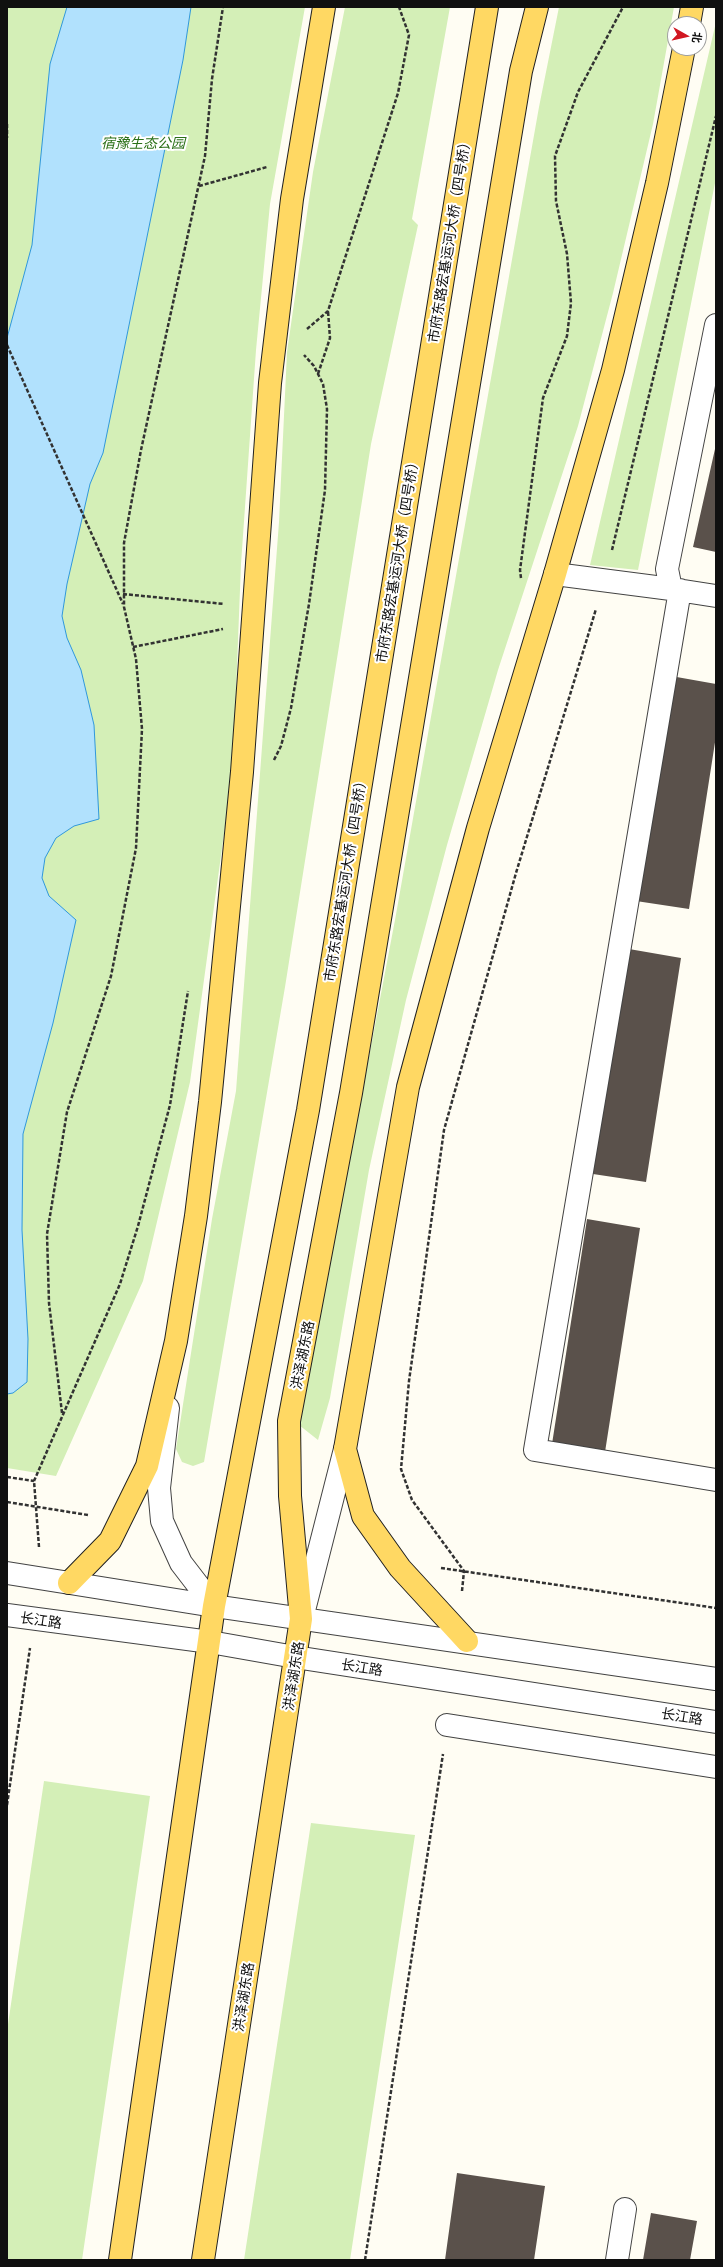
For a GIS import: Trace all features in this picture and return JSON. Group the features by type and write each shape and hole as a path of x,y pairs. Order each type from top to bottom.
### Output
{"main road":[{"path":"69,1583 110,1541 147,1466 176,1341 196,1216 210,1102 242,772 271,376 292,199 324,7"},
{"name":"市府东路宏基运河大桥（四号桥）","path":"214,1606 308,1110 487,7"},
{"name":"洪泽湖东路","path":"203,2260 301,1619 290,1496 289,1421 351,1093 521,72 537,7"},
{"path":"462,1637 400,1568 363,1516 345,1449 408,1087 478,828 555,574 613,370 657,183 682,56"},
{"path":"120,2260 214,1606"}],"street":[{"path":"716,325 667,569 676,589 535,1450 716,1480"},
{"path":"555,574 676,589 716,596"},
{"path":"176,1341 159,1488 162,1521 181,1563 214,1606"},
{"path":"301,1619 345,1449"},
{"path":"7,1573 301,1619 462,1637 716,1678"},
{"name":"长江路","path":"7,1615 210,1642 295,1657 716,1722"},
{"path":"447,1725 716,1767"},
{"path":"617,2260 625,2209"}],"path":[{"path":"62,1413 49,1303 47,1234 67,1112 111,976 136,848 142,729 136,659 124,607 124,543 141,450 205,156 212,79 223,7"},
{"path":"318,375 330,338 328,311 398,93 409,35 399,7"},
{"path":"548,596 523,587 520,570 543,398 567,336 572,303 567,254 556,201 555,156 578,92 623,7"},
{"path":"462,1637 464,1571 412,1500 401,1470 409,1381 444,1130 516,872 605,580 716,116"},
{"path":"7,124 7,138"},
{"path":"266,174 268,161"},
{"path":"199,186 267,167"},
{"path":"302,333 328,311"},
{"path":"7,345 124,607"},
{"path":"271,766 281,746 291,708 310,604 326,490 327,409 323,384 314,366 299,350"},
{"path":"123,594 229,604"},
{"path":"133,647 227,628"},
{"path":"41,1578 34,1481 62,1413 120,1284 138,1226 170,1105 189,983"},
{"path":"7,1477 34,1481"},
{"path":"464,1571 716,1608"},
{"path":"7,1805 35,1619"},
{"path":"365,2260 447,1725"}],"green space":[{"name":"宿豫生态公园","path":"7,7 305,7 270,204 256,350 241,564 233,768 190,1082 143,1281 56,1476 7,1468"},
{"path":"345,7 450,7 412,219 418,225 371,444 285,987 204,1462 193,1466 182,1462 176,1449 212,1219 236,1091 279,522 287,352 313,172"},
{"path":"559,7 674,7 672,16 667,16 667,46 653,124 613,293 578,426 498,670 447,845 406,1000 369,1170 330,1398 318,1440 299,1425 395,920 539,107"},
{"path":"716,22 716,178 638,570 590,565"},
{"path":"44,1781 150,1796 82,2260 7,2260 7,2031"},
{"path":"311,1823 415,1835 350,2260 244,2260"}],"water":[{"path":"67,7 191,7 183,60 103,453 90,484 67,584 62,616 67,638 81,670 94,725 99,819 74,826 56,838 45,858 42,878 49,896 76,920 53,1023 23,1134 22,1230 28,1339 27,1382 13,1393 7,1394 7,338 32,245 50,64"}],"building":[{"path":"716,449 716,552 693,547"},
{"path":"671,676 716,684 716,736 689,909 636,901"},
{"path":"629,949 681,958 646,1182 593,1174"},
{"path":"587,1219 640,1228 605,1452 552,1444"},
{"path":"457,2173 545,2186 534,2260 445,2260"},
{"path":"651,2213 697,2221 690,2260 643,2260"}]}
